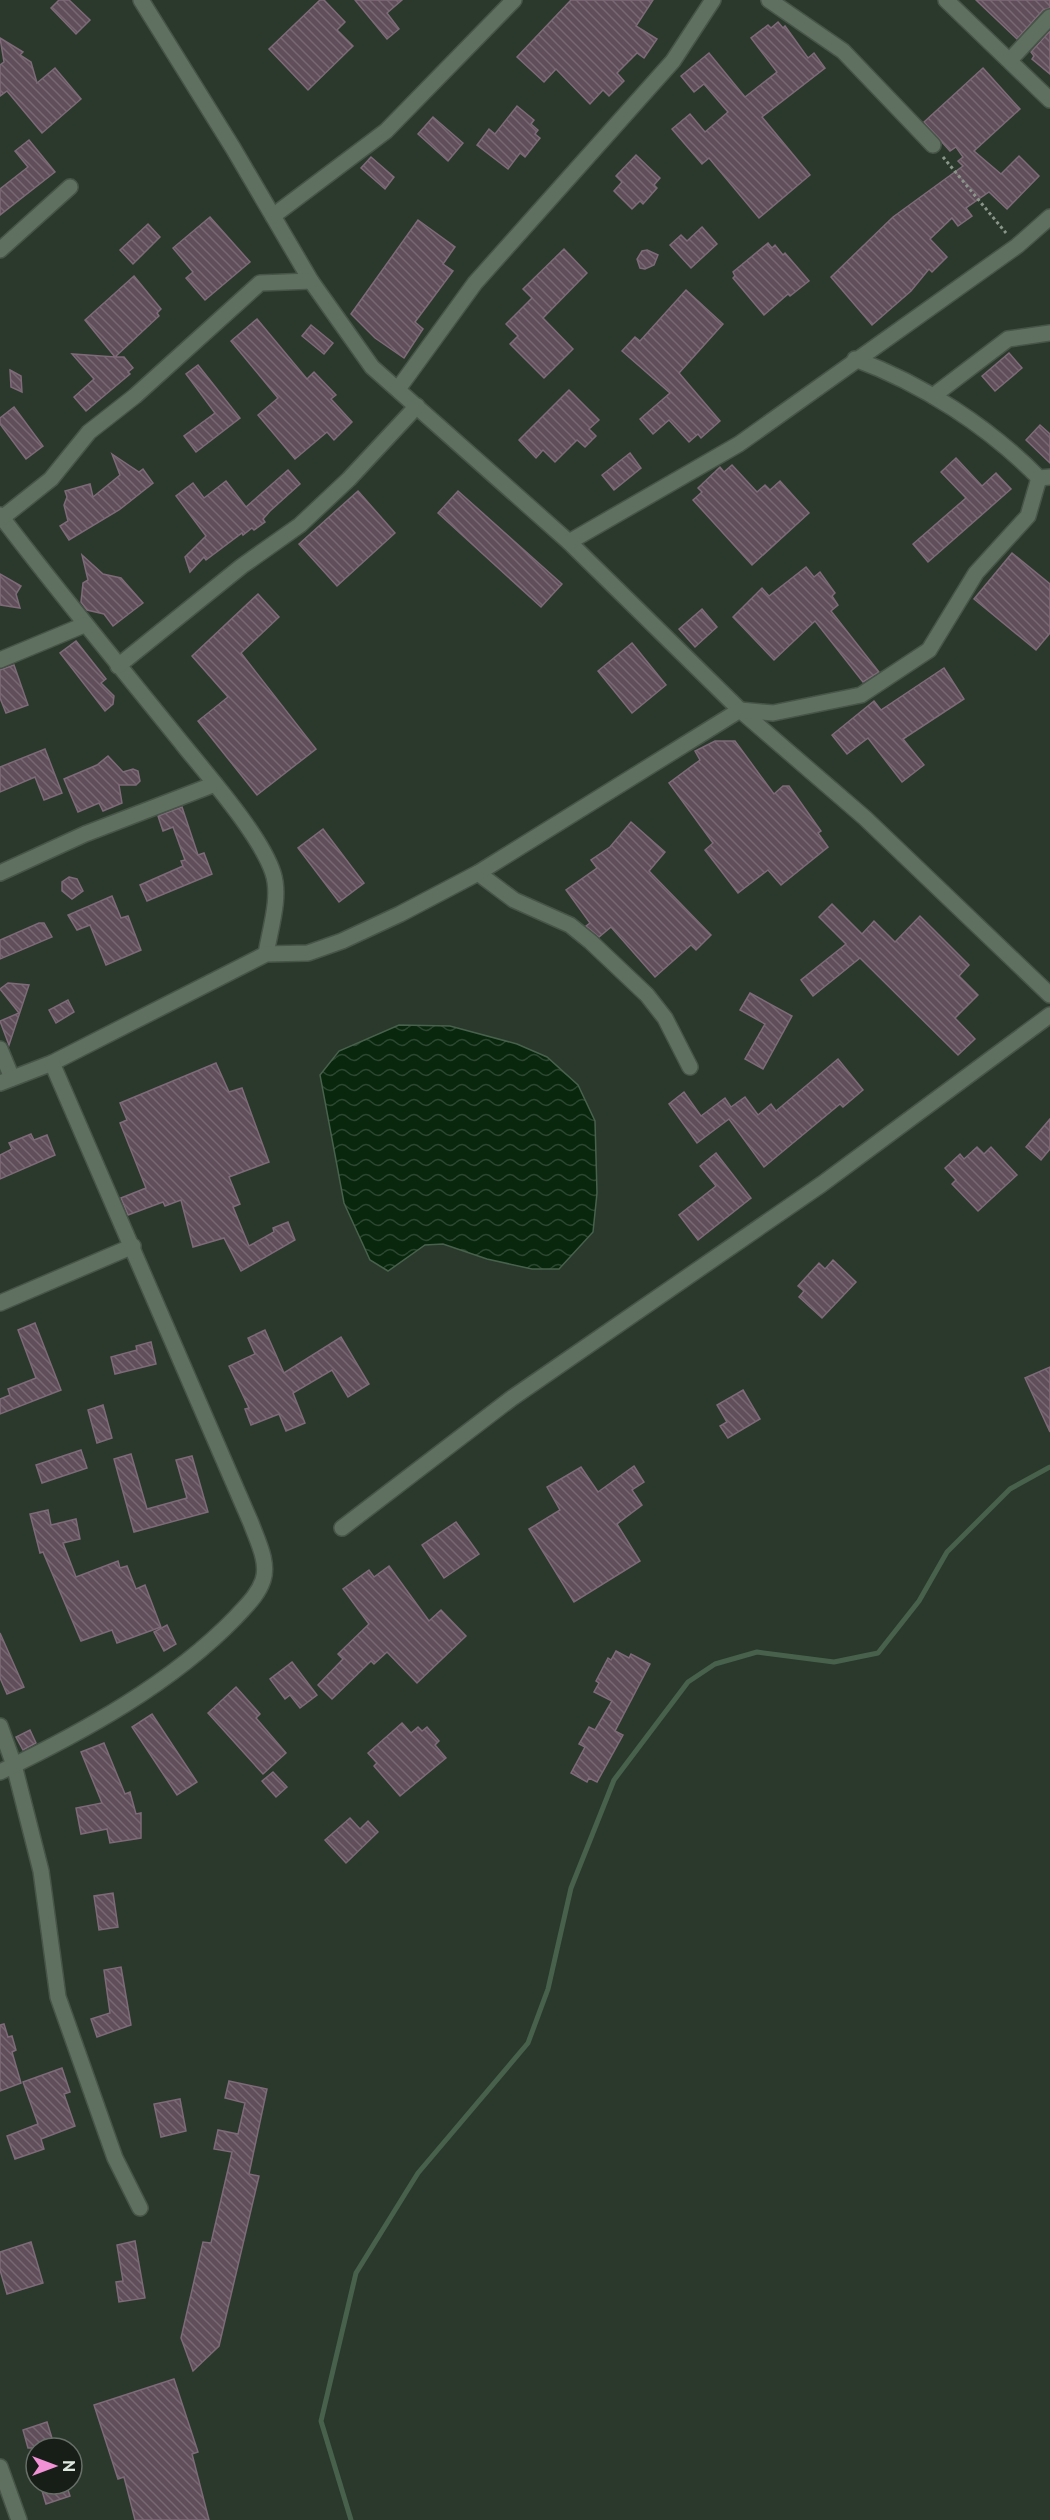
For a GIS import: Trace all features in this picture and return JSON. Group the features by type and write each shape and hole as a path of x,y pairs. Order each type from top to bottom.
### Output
{"street":[{"path":"141,0 311,281 372,367 569,542 740,710 865,818 1050,994"},
{"path":"273,216 386,131 514,0"},
{"path":"398,389 475,284 673,61 713,0"},
{"path":"770,0 843,51 933,145"},
{"path":"946,0 1050,100"},
{"path":"1010,60 1050,17"},
{"path":"1,248 70,187"},
{"path":"569,542 739,444 855,359 1017,246 1050,217"},
{"path":"266,954 276,891 273,872 253,835 215,784 84,625 1,517 51,479 89,432 135,396 260,284 311,281"},
{"path":"933,396 1008,339 1050,333"},
{"path":"0,1049 6,1080 52,1063 266,954 308,953 342,941 478,873 740,710 773,713 861,695 929,650 976,573 1028,516 1045,478 1015,454 915,384 855,359"},
{"path":"118,666 242,566 300,525 349,479 417,406"},
{"path":"0,660 84,625"},
{"path":"0,873 85,834 215,784"},
{"path":"478,873 514,900 570,925 591,942 647,995 665,1018 690,1067"},
{"path":"342,1528 512,1398 822,1184 1050,1015"},
{"path":"0,1772 115,1711 198,1651 216,1637 256,1595 264,1578 264,1561 250,1523 133,1246 52,1063"},
{"path":"0,1303 133,1246"},
{"path":"0,1726 14,1766 41,1871 58,1997 115,2158 140,2208"},
{"path":"0,2467 19,2520"}],"path":[{"path":"933,145 1017,246"}],"water":[{"path":"399,1025 450,1026 517,1044 547,1057 578,1085 595,1121 597,1193 593,1232 559,1269 532,1269 487,1259 443,1244 425,1245 388,1271 370,1260 344,1203 320,1075 339,1051"}],"building":[{"path":"59,0 69,0 90,20 76,34 51,8"},
{"path":"320,0 324,0 345,22 337,30 353,46 308,90 269,49"},
{"path":"355,0 402,0 387,13 399,29 387,39"},
{"path":"571,0 653,0 636,26 657,39 644,58 637,53 617,73 624,81 609,96 603,90 590,104 556,69 544,82 517,57"},
{"path":"976,0 1050,0 1050,8 1043,10 1017,39"},
{"path":"778,22 783,28 785,26 808,58 814,53 825,68 762,117 810,175 759,218 709,158 702,164 672,129 690,114 705,132 728,112 704,84 694,92 681,76 709,53 745,97 777,72 751,38 768,25 771,28"},
{"path":"1050,31 1050,74 1032,59 1034,56 1031,52"},
{"path":"0,38 23,52 20,55 31,62 37,83 55,68 81,99 42,133 7,91 0,96 0,65 4,62"},
{"path":"983,68 1020,109 974,151 1001,174 1019,156 1039,176 1007,209 989,192 966,208 972,216 958,226 952,218 930,239 947,257 932,272 929,269 911,291 872,325 831,277 893,217 963,166 958,161 963,157 956,147 950,151 924,122"},
{"path":"517,106 534,120 531,124 538,130 535,134 540,138 525,157 520,153 508,169 477,145 489,129 495,134"},
{"path":"433,117 463,143 448,161 418,134"},
{"path":"29,140 55,172 0,215 0,189 28,167 15,151"},
{"path":"636,155 660,178 654,185 657,188 643,204 640,201 632,209 614,191 622,182 616,176"},
{"path":"371,157 394,177 385,189 361,168"},
{"path":"210,217 250,262 205,300 186,278 193,272 173,248"},
{"path":"418,220 455,247 443,264 453,271 415,322 423,329 404,358 375,338 351,314"},
{"path":"148,224 160,237 133,264 120,250"},
{"path":"702,227 717,244 691,268 670,245 681,235 687,241"},
{"path":"768,243 772,248 775,245 783,255 785,253 809,281 790,296 788,294 764,315 733,278 735,276 733,272"},
{"path":"564,249 587,273 543,318 573,349 544,378 510,344 518,336 506,324 532,298 523,289"},
{"path":"647,250 658,255 654,265 645,269 640,268 637,259 642,251"},
{"path":"134,276 161,309 157,313 159,316 115,357 85,320"},
{"path":"686,290 723,324 679,373 720,421 701,438 698,434 689,442 669,420 653,434 640,419 670,393 622,351 635,337 640,341"},
{"path":"257,319 307,379 314,372 336,395 331,399 352,422 334,440 327,432 295,459 258,415 278,398 231,341"},
{"path":"311,325 333,343 324,354 302,336"},
{"path":"1009,353 1022,368 995,391 982,376"},
{"path":"72,354 124,357 133,368 128,372 130,374 86,411 74,397 94,379"},
{"path":"198,365 240,418 196,452 184,436 215,413 186,374"},
{"path":"10,370 21,376 22,392 11,387"},
{"path":"569,390 599,420 589,429 596,436 585,447 577,440 555,462 543,450 536,458 519,440"},
{"path":"14,407 43,446 26,459 0,424 0,418"},
{"path":"1040,425 1050,434 1050,463 1026,440"},
{"path":"630,453 641,468 614,490 602,475"},
{"path":"112,454 139,472 143,469 153,483 119,510 69,540 60,526 68,521 64,505 67,497 65,491 90,484 93,497 120,475"},
{"path":"956,458 982,486 996,473 1011,489 928,562 913,544 966,498 941,472"},
{"path":"732,465 757,492 765,485 770,490 780,481 809,513 752,565 693,500 702,492 698,488 720,467 724,472"},
{"path":"288,470 300,484 270,511 263,519 265,522 254,530 252,528 243,535 242,533 206,560 204,557 190,572 185,557 206,536 176,496 193,483 204,498 226,481 246,507"},
{"path":"358,491 395,533 337,586 299,544"},
{"path":"458,491 562,584 541,607 438,513"},
{"path":"1012,553 1050,584 1050,633 1036,650 974,599"},
{"path":"82,555 103,574 121,578 143,603 113,626 104,614 87,610 81,602 83,583 88,580"},
{"path":"806,567 814,577 820,572 835,593 832,596 838,605 831,611 879,672 863,682 815,621 774,660 733,617 762,588 769,596"},
{"path":"0,574 21,586 16,594 20,608 0,605"},
{"path":"258,594 279,617 241,653 316,749 257,795 198,721 228,697 192,656"},
{"path":"702,609 717,627 695,647 679,629"},
{"path":"76,641 106,679 101,683 114,696 113,704 105,711 60,653"},
{"path":"632,643 666,685 632,713 598,671"},
{"path":"14,665 28,705 6,713 0,698 0,670"},
{"path":"944,668 964,699 903,739 924,765 902,782 868,738 847,754 832,735 874,701 881,710"},
{"path":"715,741 735,741 774,794 783,786 789,786 821,831 818,833 828,847 781,885 768,870 738,893 705,850 713,843 669,783 700,760 695,751"},
{"path":"45,749 62,793 44,800 35,777 0,792 0,767"},
{"path":"108,756 123,772 133,769 138,771 140,781 136,785 119,785 122,803 103,811 99,803 78,812 64,779 97,765"},
{"path":"182,807 198,855 204,853 212,874 147,901 140,885 183,866 181,861 185,860 173,827 163,831 158,816"},
{"path":"631,822 665,852 649,871 711,935 696,950 691,945 655,977 611,927 599,937 586,926 590,923 566,890 597,868 591,860 610,847"},
{"path":"323,829 364,883 339,902 298,848"},
{"path":"69,877 77,879 83,891 72,899 62,891 62,882"},
{"path":"112,896 121,918 128,916 141,950 106,965 90,925 77,930 68,915"},
{"path":"832,904 862,934 874,921 895,942 920,916 969,965 959,976 978,995 955,1018 975,1039 958,1055 860,958 813,996 801,980 846,944 819,917"},
{"path":"39,923 44,923 52,937 0,959 0,940"},
{"path":"8,983 29,985 9,1045 0,1021 19,1013 0,989"},
{"path":"750,993 792,1016 763,1069 745,1059 765,1024 740,1010"},
{"path":"68,1000 74,1012 56,1023 49,1010"},
{"path":"838,1059 863,1090 843,1107 840,1104 764,1167 729,1119 697,1143 669,1104 684,1092 701,1116 725,1098 731,1107 745,1097 758,1115 771,1104 776,1111"},
{"path":"216,1063 229,1092 242,1088 269,1162 229,1177 240,1204 233,1207 249,1246 274,1232 273,1228 288,1222 295,1240 241,1271 224,1238 193,1247 181,1200 165,1206 163,1202 128,1215 121,1198 146,1188 120,1123 127,1120 120,1103"},
{"path":"1050,1119 1050,1149 1041,1160 1026,1147"},
{"path":"31,1134 34,1140 47,1135 55,1155 0,1179 0,1155 12,1149 9,1143"},
{"path":"977,1147 984,1154 991,1147 1017,1175 978,1211 952,1184 956,1180 945,1168 960,1154 964,1159"},
{"path":"716,1153 751,1198 698,1240 679,1215 716,1186 700,1166"},
{"path":"833,1260 856,1282 822,1318 799,1297 804,1291 798,1286 819,1263 825,1269"},
{"path":"35,1323 61,1390 0,1414 0,1399 10,1395 8,1389 36,1378 18,1330"},
{"path":"265,1330 284,1373 341,1337 369,1384 348,1397 332,1370 293,1393 305,1423 286,1431 279,1414 251,1425 245,1409 249,1408 229,1366 255,1354 248,1338"},
{"path":"151,1342 156,1364 115,1374 111,1357 137,1350 136,1346"},
{"path":"1050,1367 1050,1432 1025,1378"},
{"path":"743,1390 760,1419 728,1438 720,1426 727,1422 717,1405"},
{"path":"103,1405 112,1438 97,1443 88,1410"},
{"path":"81,1450 87,1468 42,1483 36,1465"},
{"path":"131,1454 147,1509 187,1498 176,1460 192,1456 208,1512 134,1532 114,1459"},
{"path":"634,1466 644,1482 632,1490 642,1505 617,1524 640,1561 574,1602 529,1529 560,1510 547,1487 581,1467 598,1492"},
{"path":"48,1510 51,1525 76,1519 80,1539 63,1543 76,1577 118,1561 120,1568 127,1566 136,1589 145,1585 161,1627 117,1643 112,1630 81,1641 43,1552 40,1553 30,1514"},
{"path":"456,1522 479,1554 444,1578 422,1545"},
{"path":"389,1566 429,1621 441,1610 466,1636 417,1683 387,1652 374,1664 371,1661 332,1699 318,1685 343,1659 338,1654 369,1624 343,1589 369,1570 374,1577"},
{"path":"167,1625 176,1644 164,1651 154,1632"},
{"path":"0,1633 24,1687 7,1694 0,1678"},
{"path":"616,1651 629,1658 631,1654 650,1664 615,1731 623,1735 597,1782 589,1778 587,1782 571,1773 585,1747 579,1744 589,1727 595,1730 612,1701 594,1692 599,1683 596,1681 608,1658 611,1660"},
{"path":"292,1662 317,1695 300,1708 290,1695 285,1699 270,1679"},
{"path":"236,1687 260,1714 256,1718 286,1753 263,1774 208,1713"},
{"path":"152,1714 197,1782 177,1795 132,1727"},
{"path":"402,1723 411,1733 418,1727 422,1731 427,1727 439,1741 435,1745 446,1758 400,1796 374,1766 377,1763 368,1753"},
{"path":"30,1730 36,1743 23,1750 16,1737"},
{"path":"104,1743 125,1794 130,1792 136,1814 141,1813 141,1838 110,1843 107,1829 81,1834 76,1808 102,1803 81,1752"},
{"path":"273,1772 287,1787 276,1797 262,1781"},
{"path":"350,1818 360,1829 368,1821 378,1832 346,1863 325,1840"},
{"path":"113,1893 118,1927 99,1930 94,1896"},
{"path":"121,1967 131,2025 97,2037 91,2019 110,2013 104,1970"},
{"path":"4,2024 8,2037 12,2036 16,2050 12,2052 21,2083 0,2091 0,2025"},
{"path":"62,2068 70,2092 64,2094 75,2126 41,2139 44,2149 15,2159 7,2136 38,2124 23,2082"},
{"path":"229,2081 267,2089 249,2174 259,2176 219,2346 193,2371 181,2338 203,2242 211,2243 232,2152 214,2149 218,2130 238,2134 245,2103 225,2098"},
{"path":"180,2099 186,2131 161,2137 154,2104"},
{"path":"135,2241 145,2298 119,2302 116,2282 123,2281 117,2245"},
{"path":"31,2242 43,2283 7,2294 0,2270 0,2252"},
{"path":"174,2379 198,2452 192,2454 209,2520 135,2520 124,2477 118,2479 94,2405"},
{"path":"47,2422 51,2436 25,2436 23,2430"},
{"path":"44,2496 70,2496 46,2504"}],"waterway":[{"path":"351,2520 321,2421 356,2273 418,2173 528,2043 548,1989 571,1888 614,1780 688,1682 715,1664 757,1652 834,1662 878,1653 919,1601 947,1552 1010,1489 1050,1467"}]}
